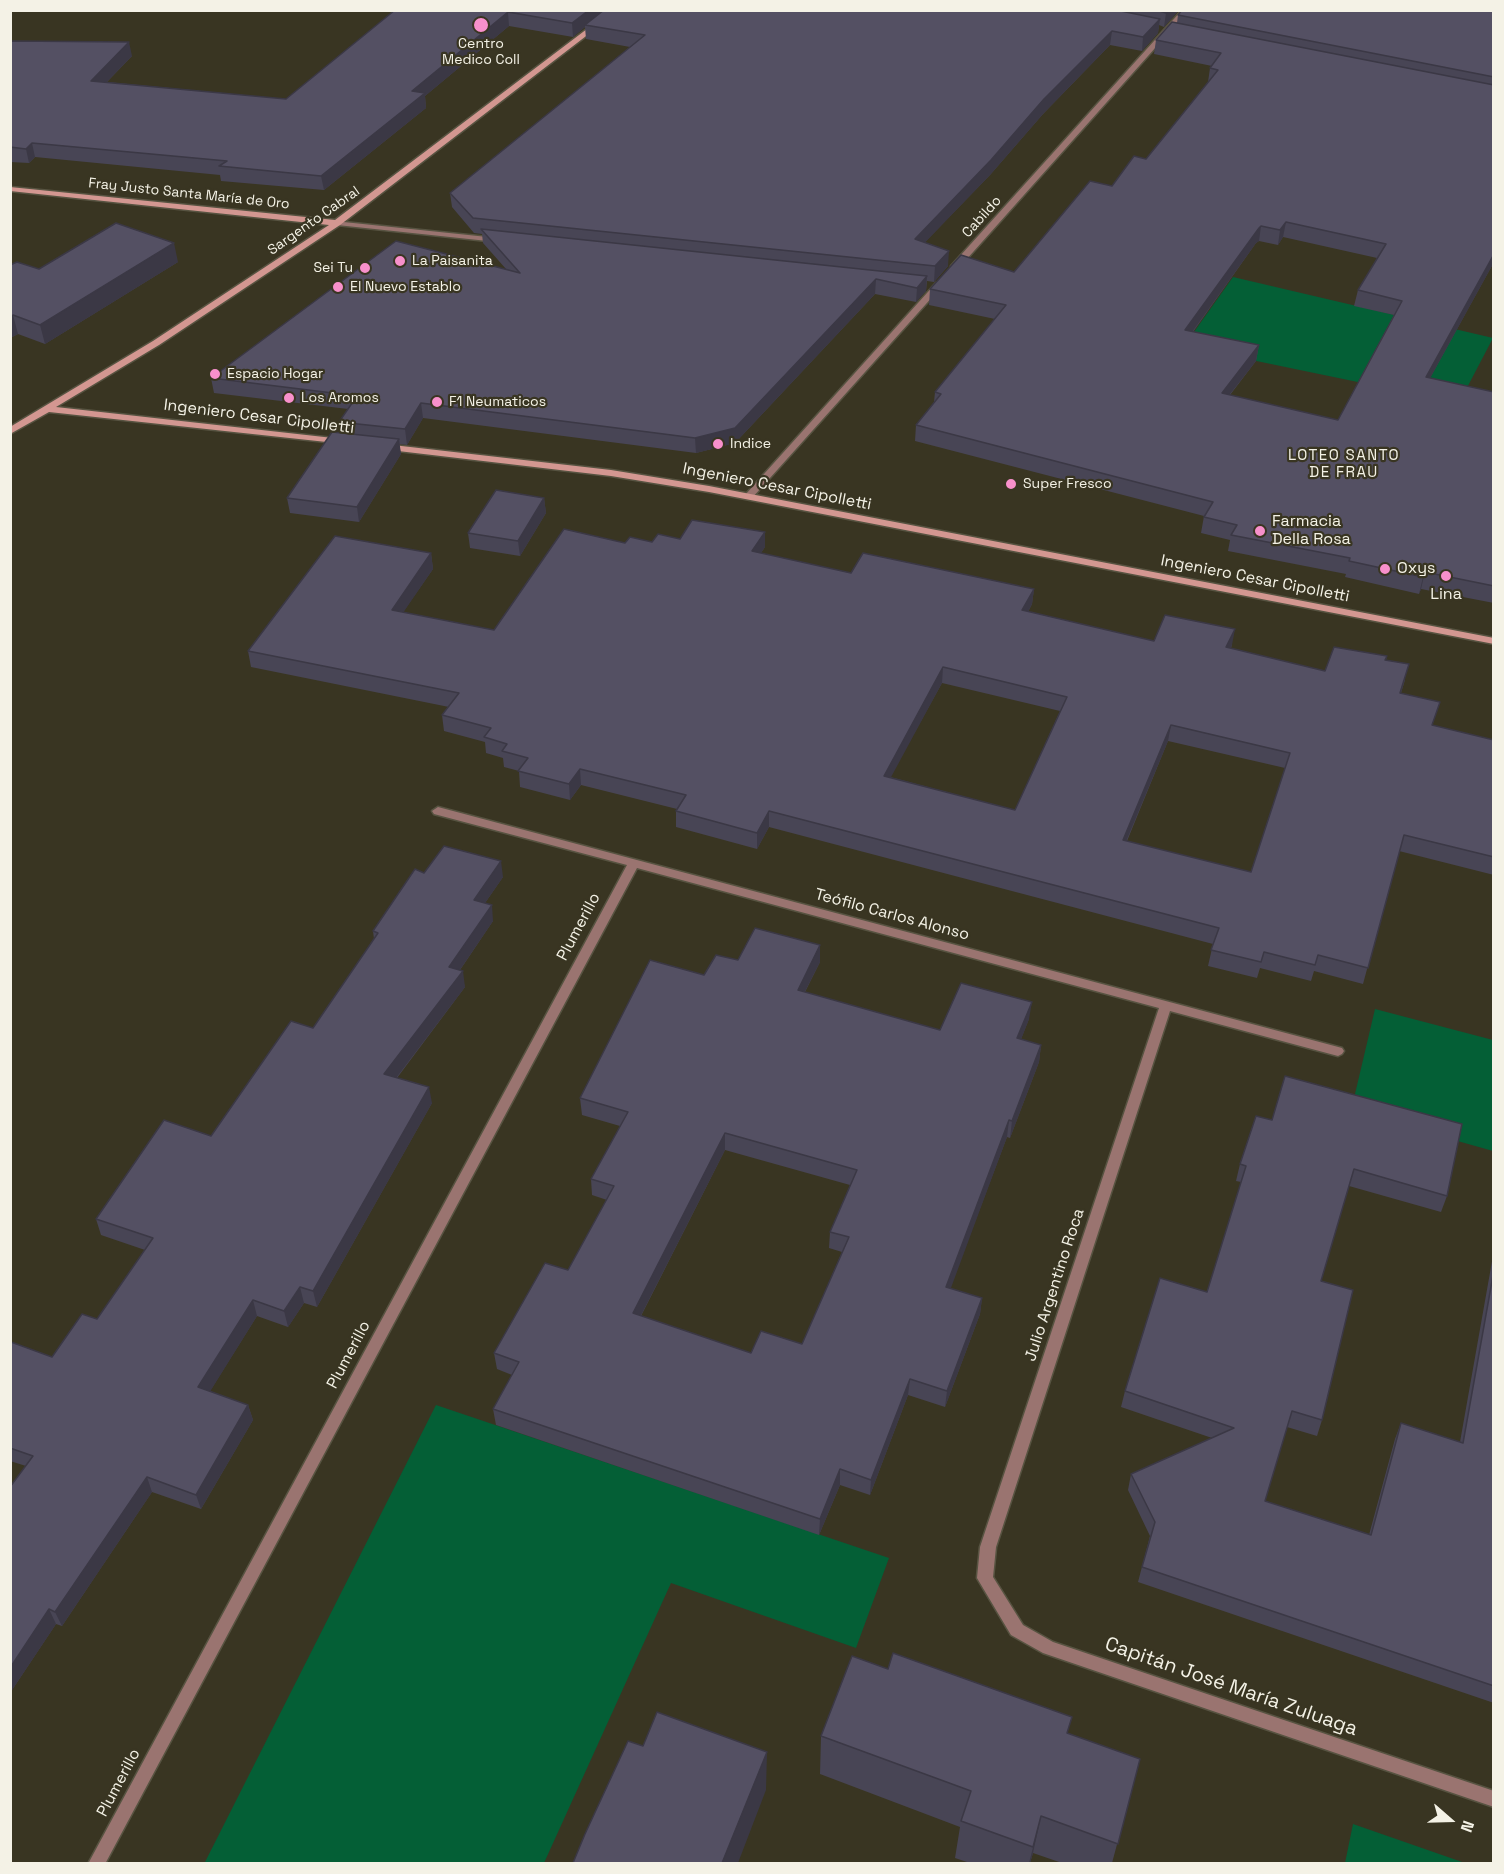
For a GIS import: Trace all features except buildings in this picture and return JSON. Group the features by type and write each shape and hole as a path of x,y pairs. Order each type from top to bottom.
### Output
{"main road":[{"name":"Sargento Cabral","path":"10,431 166,337 337,223 617,10"},
{"name":"Fray Justo Santa María de Oro","path":"10,189 337,223"},
{"name":"Ingeniero Cesar Cipolletti","path":"48,409 352,443"},
{"name":"Ingeniero Cesar Cipolletti","path":"375,446 611,472 749,496 1494,641"}],"street":[{"name":"Cabildo","path":"749,496 1186,10"},
{"path":"1157,30 1179,34"},
{"name":"Fray Justo Santa María de Oro","path":"337,223 502,241"},
{"path":"925,286 937,287"},
{"name":"Teófilo Carlos Alonso","path":"438,811 1338,1051"},
{"name":"Plumerillo","path":"96,1863 634,863"},
{"name":"Julio Argentino Roca","path":"985,1578 988,1547 1166,1005"},
{"name":"Capitán José María Zuluaga","path":"985,1578 1017,1630 1049,1648 1494,1799"}],"green space":[{"path":"1233,277 1493,338 1459,403 1184,346"},
{"path":"1375,1009 1493,1040 1493,1151 1351,1111"},
{"path":"436,1405 889,1558 856,1648 671,1583 544,1863 204,1864"},
{"path":"1353,1824 1465,1863 1345,1863"}],"place":[{"name":"Centro Medico Coll","path":"481,25"},
{"name":"La Paisanita","path":"400,261"},
{"name":"Sei Tu","path":"365,268"},
{"name":"El Nuevo Establo","path":"338,287"},
{"name":"Espacio Hogar","path":"215,374"},
{"name":"Los Aromos","path":"289,398"},
{"name":"F1 Neumaticos","path":"437,402"},
{"name":"Indice","path":"718,444"},
{"name":"Super Fresco","path":"1011,484"},
{"name":"Farmacia Della Rosa","path":"1260,531"},
{"name":"Oxys","path":"1385,569"},
{"name":"Lina","path":"1446,576"}],"district":[{"name":"LOTEO SANTO DE FRAU","path":"1344,464"}]}
